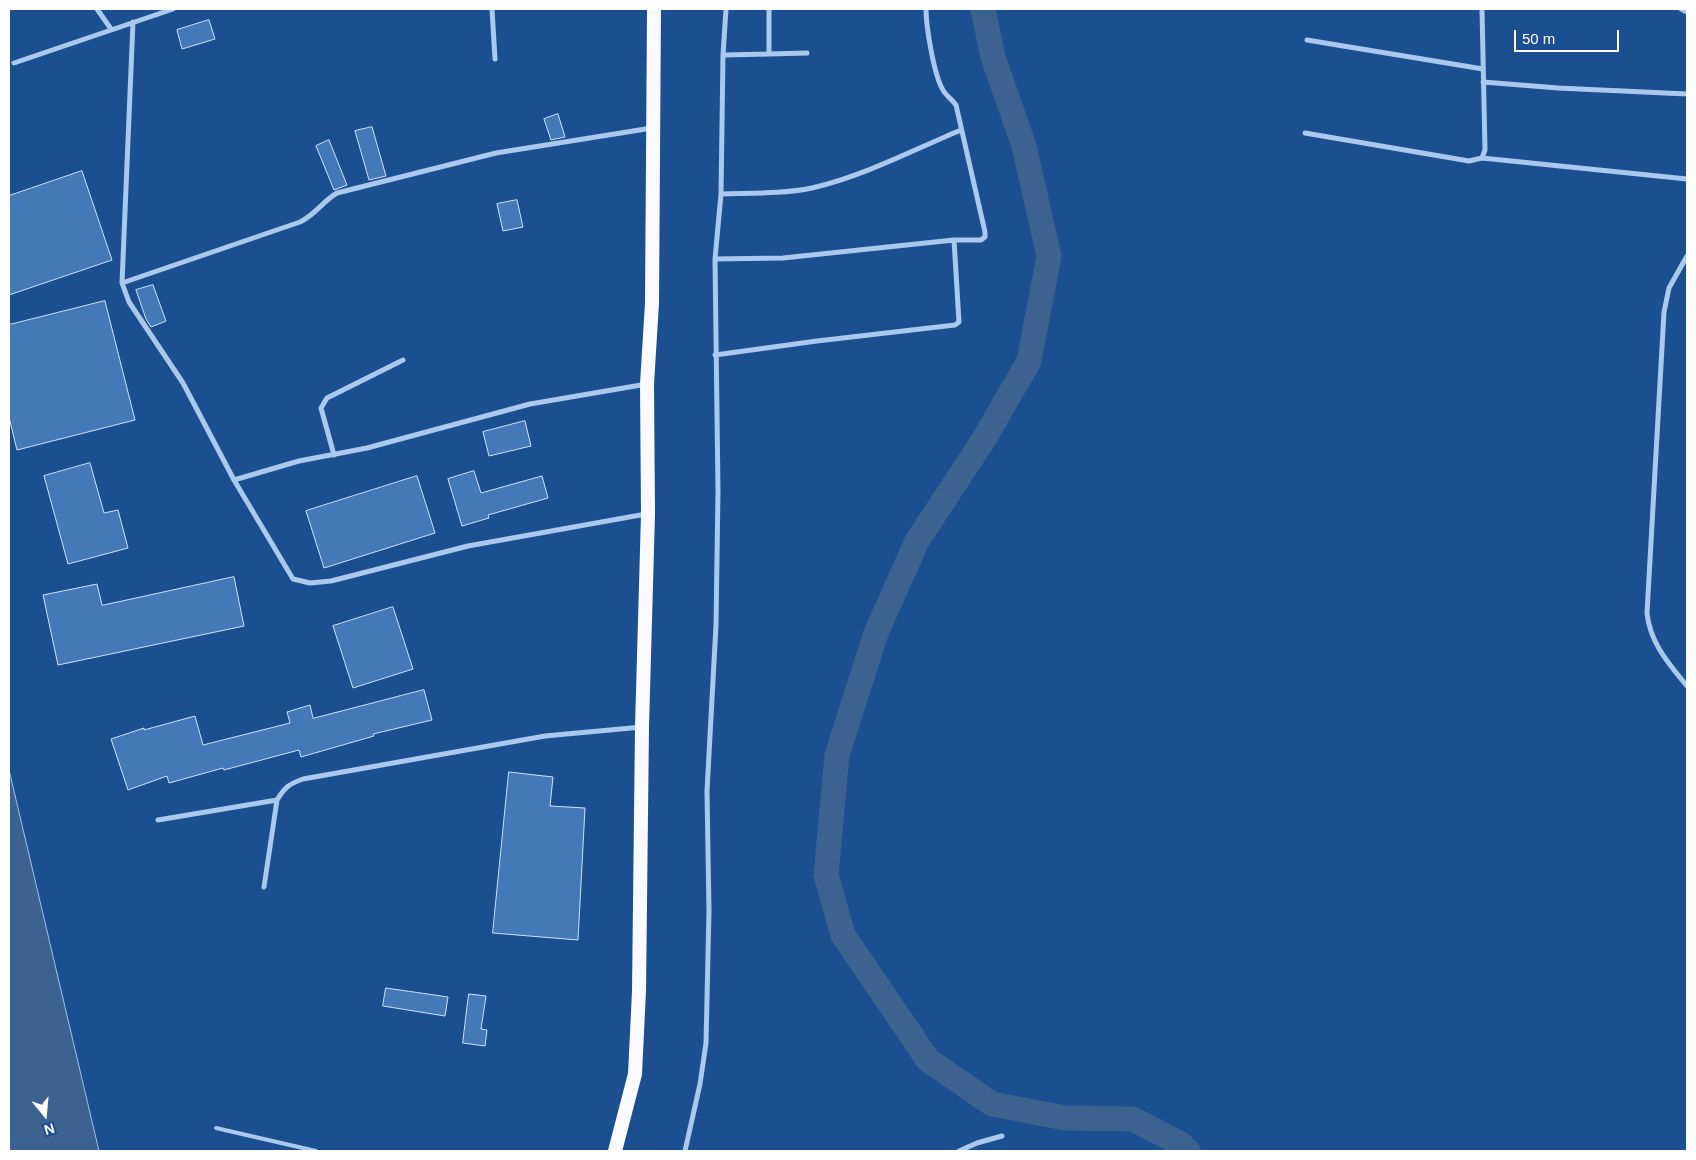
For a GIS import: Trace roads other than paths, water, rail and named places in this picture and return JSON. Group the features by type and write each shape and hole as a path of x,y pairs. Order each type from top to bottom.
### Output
{"highway":[{"path":"615,1151 635,1065 639,991 642,727 648,514 648,384 652,303 654,9"}],"street":[{"path":"97,9 111,29"},
{"path":"14,63 173,9"},
{"path":"492,9 495,59"},
{"path":"685,1151 700,1084 706,1043 707,791 716,625 718,491 715,259 720,194 723,55 726,9"},
{"path":"769,54 770,9"},
{"path":"715,259 783,258 954,240 984,239 986,235 956,105 946,95 940,84 931,50 926,9"},
{"path":"1482,9 1485,150 1482,158"},
{"path":"1681,9 1687,12"},
{"path":"133,22 122,283 129,302 183,383 234,480 293,579 310,584 331,581 468,546 648,514"},
{"path":"1307,40 1483,69"},
{"path":"723,55 806,53"},
{"path":"1483,82 1558,88 1687,94"},
{"path":"122,283 300,222 313,214 337,193 496,153 653,128"},
{"path":"720,194 775,192 810,188 846,178 962,130"},
{"path":"1304,133 1469,161 1482,158 1687,179"},
{"path":"716,355 956,324 959,322 954,240"},
{"path":"1687,256 1670,288 1664,312 1647,613 1657,646 1687,686"},
{"path":"334,455 321,408 328,398 403,360"},
{"path":"234,480 299,461 367,448 530,404 648,384"},
{"path":"264,887 277,800 291,784 303,779 544,736 642,727"},
{"path":"158,820 277,800"},
{"path":"959,1151 977,1143 1002,1136"}],"lane":[{"path":"216,1128 316,1151"}],"water":[{"path":"9,770 99,1151 9,1151"}],"waterway":[{"path":"983,9 993,57 1024,146 1049,256 1029,361 984,439 917,541 876,633 837,755 826,875 843,935 928,1060 992,1104 1065,1118 1133,1119 1181,1144 1188,1151"}]}
